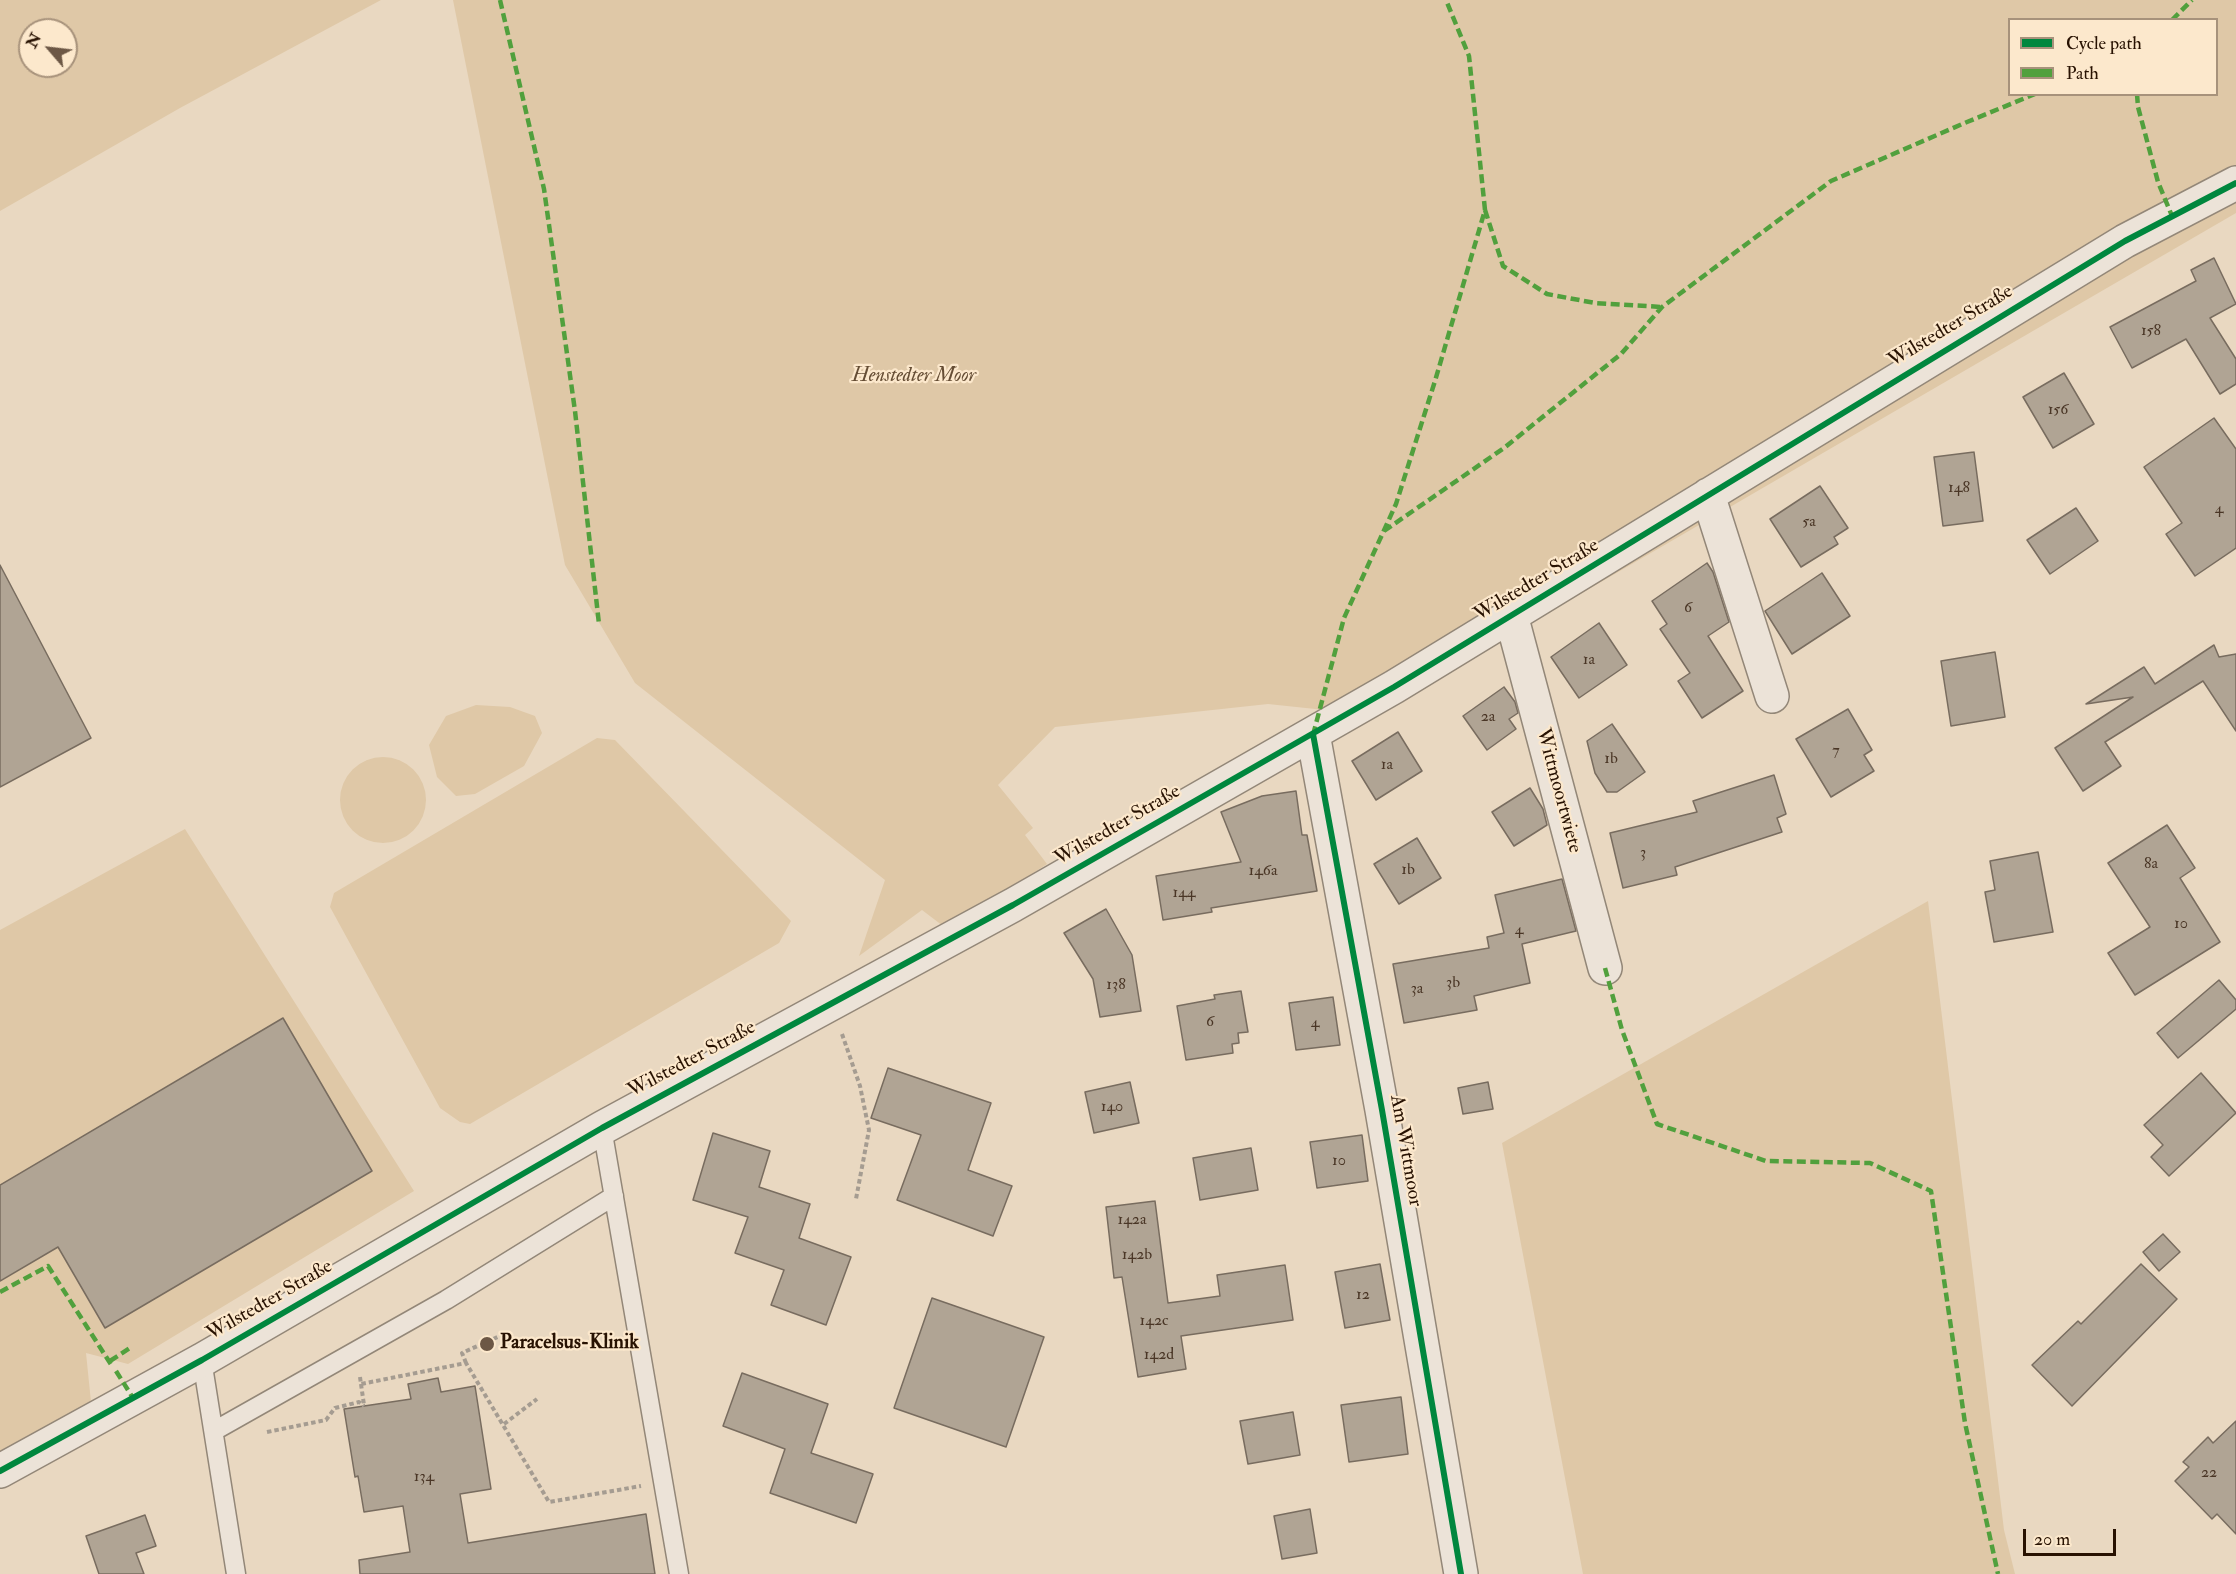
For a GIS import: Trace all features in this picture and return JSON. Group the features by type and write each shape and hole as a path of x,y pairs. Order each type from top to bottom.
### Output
{"street":[{"name":"Wilstedter Straße","path":"0,1472 202,1360 602,1128 1013,905 1313,734 1577,577 2124,241 2236,183"},
{"path":"1708,495 1772,696"},
{"name":"Wittmoortwiete","path":"1511,615 1605,968"},
{"name":"Am Wittmoor","path":"1313,734 1382,1110 1461,1574"}],"lane":[{"path":"602,1128 679,1574"},
{"path":"215,1436 446,1300 614,1196"},
{"path":"202,1360 236,1574"}],"path":[{"path":"832,1004 860,1086 869,1130 856,1199"},
{"path":"502,1335 462,1353 549,1503 662,1482"},
{"path":"215,1436 326,1420 334,1408 360,1402 364,1406 355,1353"},
{"path":"361,1384 466,1363"},
{"path":"504,1424 537,1400"}],"green space":[{"path":"0,0 381,0 180,108 0,211"},
{"name":"Henstedter Moor","path":"453,0 2236,0 2236,213 1372,715 1268,704 1055,727 998,785 1033,828 1025,835 1047,864 947,929 922,910 859,956 885,880 635,683 565,565"},
{"path":"476,705 510,707 535,716 542,733 524,766 475,794 456,796 437,777 429,745 446,716"},
{"path":"597,738 615,740 791,921 779,943 470,1124 460,1122 440,1108 330,907 334,893"},
{"path":"383,757 407,764 419,776 426,800 419,824 407,836 383,843 359,836 347,824 340,800 347,776 359,764"},
{"path":"185,829 414,1191 128,1364 86,1353 91,1402 0,1457 0,930"},
{"path":"1928,901 2004,1530 2015,1574 1583,1574 1502,1143"}],"building":[{"path":"2214,258 2236,304 2210,318 2236,359 2236,384 2220,394 2186,339 2132,368 2110,327 2196,281 2191,270"},
{"path":"2064,373 2094,424 2053,448 2023,397"},
{"path":"2214,418 2236,449 2236,548 2195,576 2166,534 2182,523 2144,467"},
{"path":"1974,452 1983,521 1943,526 1934,457"},
{"path":"1820,486 1848,528 1834,537 1838,544 1801,567 1770,519"},
{"path":"2076,508 2098,541 2050,574 2027,540"},
{"path":"1707,563 1713,572 1729,622 1708,636 1743,691 1702,718 1678,681 1690,673 1660,629 1667,624 1652,601"},
{"path":"0,565 91,738 0,787"},
{"path":"1822,573 1850,616 1792,654 1765,611"},
{"path":"1599,623 1627,665 1579,698 1551,657"},
{"path":"2214,645 2219,657 2236,654 2236,731 2203,681 2105,742 2121,766 2083,791 2055,748 2133,697 2086,704 2144,667 2155,684"},
{"path":"1995,652 2005,717 1951,726 1941,661"},
{"path":"1504,687 1515,702 1518,713 1509,719 1516,729 1487,750 1463,716"},
{"path":"1848,709 1872,750 1864,755 1874,771 1831,797 1796,739"},
{"path":"1612,724 1645,772 1617,792 1607,792 1595,773 1587,741"},
{"path":"1398,732 1422,771 1376,800 1352,761"},
{"path":"1774,775 1786,814 1777,818 1782,832 1675,867 1677,875 1623,888 1610,833 1697,812 1693,801"},
{"path":"1530,788 1543,809 1547,825 1514,846 1492,812"},
{"path":"1296,791 1302,835 1307,835 1317,891 1211,908 1212,912 1163,920 1156,876 1241,862 1221,812 1262,796"},
{"path":"2167,825 2195,868 2180,878 2220,942 2135,995 2108,953 2150,927 2108,863"},
{"path":"1417,838 1441,878 1399,904 1374,864"},
{"path":"2038,852 2053,932 1994,942 1985,892 1995,890 1990,861"},
{"path":"1562,879 1576,931 1522,944 1530,983 1474,996 1477,1010 1404,1023 1393,964 1489,948 1487,937 1504,933 1495,895"},
{"path":"1106,909 1132,955 1141,1011 1100,1017 1093,979 1064,933"},
{"path":"2219,980 2236,1000 2236,1009 2178,1058 2157,1033"},
{"path":"1241,991 1248,1032 1238,1033 1239,1043 1232,1044 1233,1053 1186,1060 1177,1006 1215,999 1214,995"},
{"path":"1333,997 1340,1045 1296,1050 1289,1003"},
{"path":"283,1018 372,1171 105,1328 58,1247 0,1281 0,1185"},
{"path":"888,1068 991,1103 968,1170 1012,1186 993,1236 897,1200 921,1135 871,1118"},
{"path":"2201,1073 2236,1113 2169,1176 2151,1157 2163,1145 2144,1125"},
{"path":"1130,1082 1139,1123 1094,1133 1085,1092"},
{"path":"1488,1082 1493,1109 1463,1114 1458,1088"},
{"path":"713,1133 770,1151 759,1187 810,1204 799,1238 851,1257 826,1325 771,1305 784,1270 735,1253 748,1217 693,1200"},
{"path":"1362,1135 1368,1181 1317,1188 1310,1142"},
{"path":"1251,1148 1258,1190 1200,1200 1193,1158"},
{"path":"1155,1201 1168,1303 1220,1296 1217,1275 1285,1265 1293,1320 1181,1336 1186,1369 1138,1377 1122,1277 1114,1278 1106,1207"},
{"path":"2163,1234 2180,1252 2159,1271 2143,1252"},
{"path":"1380,1264 1390,1320 1345,1328 1335,1272"},
{"path":"2141,1264 2177,1299 2072,1406 2032,1365 2078,1321 2081,1324"},
{"path":"932,1298 1044,1337 1006,1447 894,1408"},
{"path":"742,1373 828,1404 811,1453 873,1474 856,1523 770,1493 785,1449 723,1426"},
{"path":"438,1378 441,1392 475,1386 491,1489 460,1494 468,1543 646,1514 655,1574 360,1574 359,1560 410,1552 403,1506 364,1512 358,1476 355,1477 344,1409 411,1399 408,1384"},
{"path":"1401,1397 1408,1454 1349,1462 1341,1405"},
{"path":"1293,1412 1300,1455 1248,1464 1240,1421"},
{"path":"2236,1421 2236,1534 2217,1514 2212,1519 2175,1481 2189,1467 2183,1462 2208,1437 2213,1443"},
{"path":"1310,1509 1317,1553 1282,1559 1274,1516"},
{"path":"145,1515 156,1546 136,1553 144,1574 99,1574 86,1536"}],"marked path":[{"path":"500,0 544,189 575,411 599,624"},
{"path":"1313,735 1344,618 1396,504 1485,210 1469,56 1446,0"},
{"path":"2174,18 2192,0"},
{"path":"1384,531 1504,448 1621,354 1662,307 1831,181 2030,96"},
{"path":"2137,96 2158,182 2172,216"},
{"path":"1485,210 1503,266 1547,294 1595,303 1662,307"},
{"path":"1605,968 1622,1030 1657,1124 1766,1161 1870,1163 1931,1191 1965,1423 1998,1574"},
{"path":"0,1292 48,1266 112,1366"},
{"path":"110,1361 130,1348"},
{"path":"116,1371 133,1398"}],"cycle path":[{"path":"0,1471 202,1360 602,1128 1013,905 1394,687 2125,241 2236,183"},
{"path":"1313,734 1382,1110 1461,1574"}],"place":[{"name":"Paracelsus-Klinik","path":"487,1344"}]}
